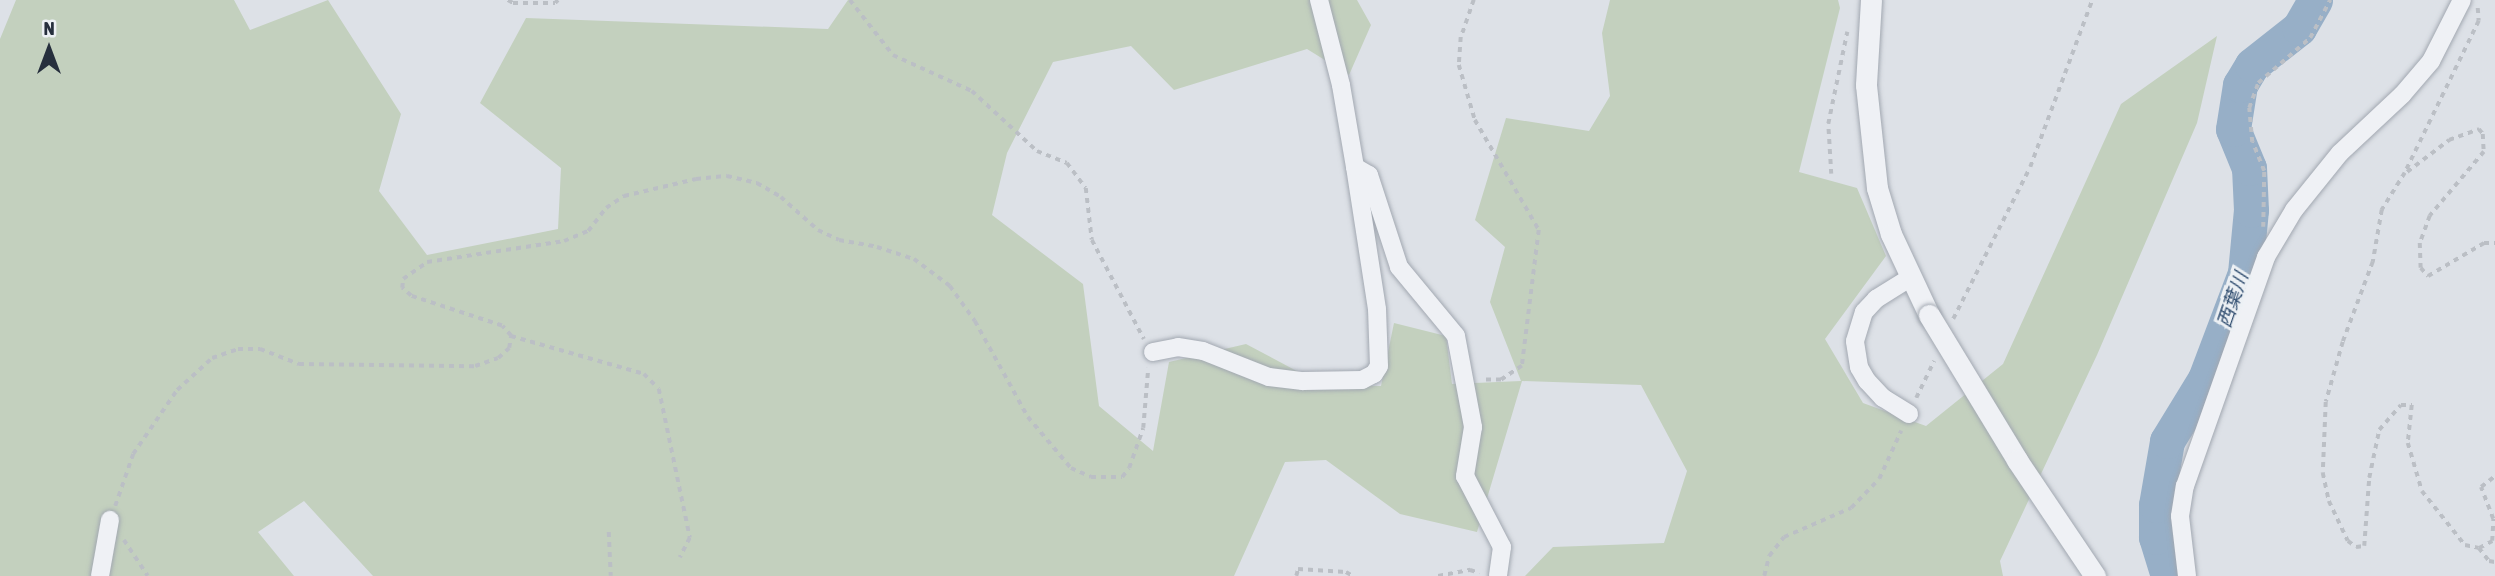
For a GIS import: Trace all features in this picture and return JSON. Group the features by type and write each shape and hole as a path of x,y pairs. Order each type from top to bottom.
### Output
{"street":[{"path":"1153,352 1178,347 1203,351 1269,377 1303,381 1362,380 1374,374 1379,366 1377,309 1355,167 1341,85 1319,0"},
{"path":"2187,576 2180,516 2185,486 2266,257 2294,210 2340,153 2402,95 2431,61 2462,0"},
{"path":"1870,3 1866,85 1877,188 1909,278 2017,460 2095,576"},
{"path":"1355,167 1369,176 1399,267 1456,336 1474,427 1465,476 1502,547 1498,576"},
{"path":"1909,278 1876,299 1864,312 1855,341 1859,367 1867,381 1883,398 1909,414"},
{"path":"100,576 110,520"}],"path":[{"path":"508,0 513,3 555,3 558,0"},
{"path":"680,558 690,538 659,389 644,374 511,336 502,326 411,296 402,288 403,279 427,262 564,241 588,230 606,208 624,196 696,179 727,176 757,183 781,197 818,230 839,240 877,247 914,259 950,286 975,321 1028,417 1071,468 1091,477 1122,477 1129,468 1143,428 1148,362 1153,352 1138,332 1092,240 1086,188 1067,163 1037,150 972,91 893,55 850,0"},
{"path":"1466,380 1501,380 1522,366 1539,230 1475,120 1459,65 1461,37 1474,0"},
{"path":"1952,321 2031,167 2092,0"},
{"path":"2266,257 2262,244 2264,171 2252,142 2249,108 2258,83 2310,38 2330,0"},
{"path":"2478,0 2479,22 2405,173 2382,210 2373,262 2343,342 2326,402 2323,473 2327,491 2348,541 2356,547 2364,545 2369,478 2379,430 2401,405 2412,405 2408,443 2422,491 2465,545 2479,548 2489,561 2495,562"},
{"path":"1831,174 1828,124 1849,24 1870,3"},
{"path":"2405,173 2449,140 2479,129 2483,134 2484,152 2430,216 2420,243 2421,268 2428,276 2484,243 2495,243"},
{"path":"148,576 110,520 133,454 177,390 212,358 238,349 260,349 299,364 475,366 498,358 509,348 511,336"},
{"path":"1764,576 1769,556 1784,537 1851,508 1879,479 1936,356"},
{"path":"2479,548 2492,541 2493,519 2481,487 2495,476"},
{"path":"608,532 611,576"},
{"path":"1296,576 1298,569 1346,572 1353,576"},
{"path":"1438,576 1470,570 1489,576"}],"green space":[{"path":"16,0 234,0 250,30 328,0 401,114 379,191 427,255 558,229 561,168 480,103 526,18 828,29 848,0 1357,0 1371,25 1349,75 1307,49 1174,90 1131,46 1053,62 1007,153 992,215 1083,284 1099,406 1153,451 1169,362 1246,344 1323,385 1381,386 1394,323 1446,336 1452,384 1521,381 1490,302 1505,247 1475,220 1506,118 1589,131 1610,96 1602,33 1610,0 1838,0 1840,8 1799,172 1857,188 1886,256 1825,339 1863,403 1926,426 2003,364 2121,104 2217,36 2197,123 2097,355 2000,561 2003,576 1525,576 1553,547 1664,543 1687,471 1641,385 1522,381 1477,532 1400,514 1326,460 1285,462 1234,576 373,576 304,501 258,532 294,576 0,576 0,39"}],"waterway":[{"name":"西葉川","path":"2168,576 2156,537 2156,505 2167,441 2205,379 2245,273 2251,210 2249,168 2233,129 2240,85 2252,65 2299,28 2315,0"}]}
